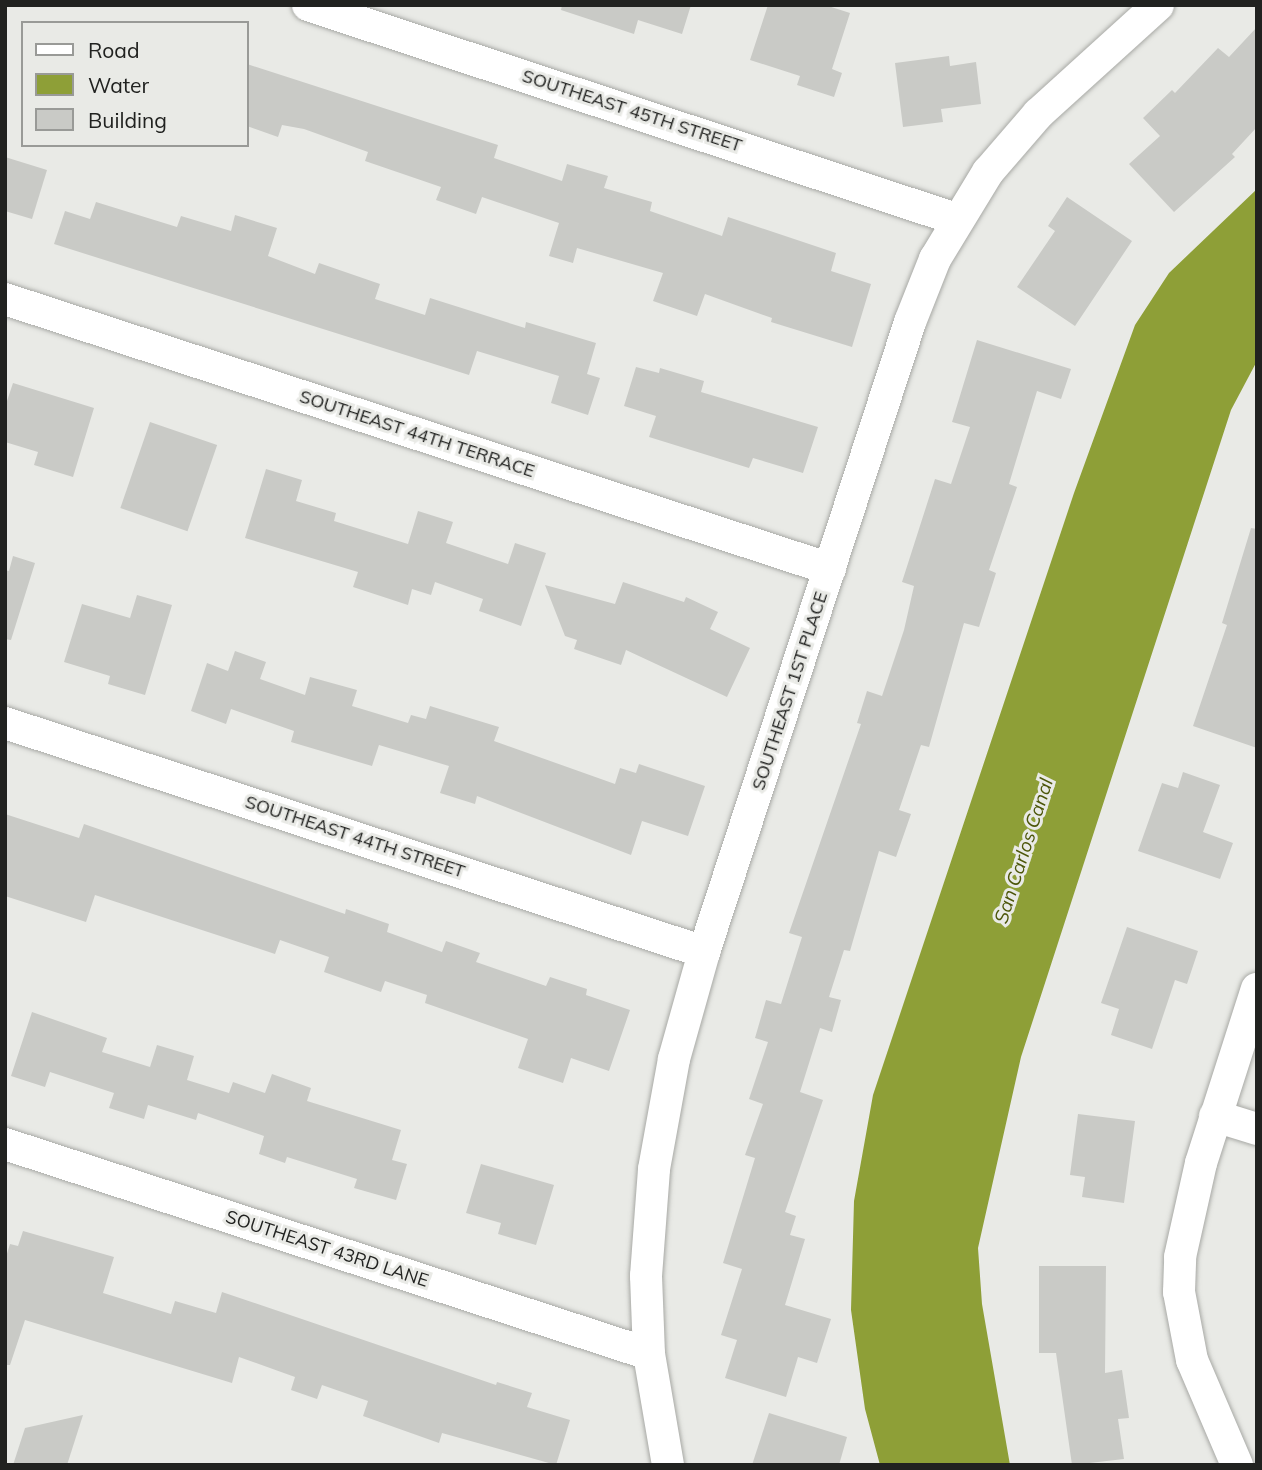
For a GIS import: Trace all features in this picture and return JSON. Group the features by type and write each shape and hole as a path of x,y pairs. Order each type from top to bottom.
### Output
{"street":[{"name":"SOUTHEAST 45TH STREET","path":"308,5 956,219"},
{"name":"SOUTHEAST 1ST PLACE","path":"668,1465 649,1354 646,1276 654,1170 674,1059 704,952 910,322 956,219 988,172 1038,114 1158,5"},
{"name":"SOUTHEAST 44TH TERRACE","path":"5,299 830,569"},
{"name":"SOUTHEAST 44TH STREET","path":"5,723 704,952"},
{"path":"1237,1465 1195,1371 1179,1292 1185,1223 1215,1116 1257,989"},
{"path":"1215,1116 1257,1129"},
{"name":"SOUTHEAST 43RD LANE","path":"5,1143 649,1354"}],"water":[{"name":"San Carlos Canal","path":"1257,189 1257,361 1231,410 1021,1057 978,1248 982,1304 1010,1465 880,1465 865,1409 851,1310 854,1201 873,1095 1074,493 1135,325 1169,273"}],"building":[{"path":"562,5 691,5 682,34 638,20 634,34 561,10"},
{"path":"768,5 825,5 850,13 832,69 842,73 834,97 797,85 800,76 750,60"},
{"path":"1257,27 1257,127 1232,154 1235,157 1174,212 1129,164 1160,136 1143,118 1172,90 1175,93 1218,48 1229,57"},
{"path":"949,56 950,66 976,62 981,104 941,109 943,122 903,127 895,63"},
{"path":"248,64 498,145 494,158 562,181 567,164 608,176 604,188 652,202 650,211 722,236 728,217 836,253 831,271 871,284 852,347 771,322 772,318 705,294 697,316 653,301 663,273 577,248 573,263 549,256 559,223 482,197 476,214 436,200 441,187 365,161 368,152 304,129 282,125 278,137 248,126"},
{"path":"5,157 47,170 32,219 5,211"},
{"path":"1067,197 1132,241 1075,326 1017,287 1055,231 1048,226"},
{"path":"96,202 177,227 181,216 231,231 235,215 277,228 268,256 315,274 319,263 380,284 375,299 425,315 430,298 525,328 526,322 596,343 587,374 600,378 588,415 551,403 559,376 477,351 469,375 54,244 65,211 90,219"},
{"path":"977,340 1071,369 1061,399 1037,391 1009,484 1017,487 989,570 996,573 979,627 964,623 929,747 921,745 899,810 911,814 896,857 879,851 850,951 844,950 829,997 841,1000 832,1032 820,1028 800,1092 823,1100 785,1212 796,1216 790,1235 805,1239 785,1305 831,1319 817,1363 798,1357 786,1397 725,1378 737,1340 721,1335 742,1269 723,1263 755,1158 745,1155 763,1104 749,1099 768,1042 755,1038 766,1000 781,1004 802,937 789,933 861,724 857,723 867,691 882,696 904,630 914,586 902,582 935,479 951,484 970,427 952,422"},
{"path":"636,367 659,373 660,368 704,381 701,392 818,427 803,473 753,458 749,468 649,437 656,416 624,406"},
{"path":"13,383 94,408 73,477 34,465 38,452 5,442 5,407"},
{"path":"150,422 217,445 188,531 120,508"},
{"path":"266,469 302,480 296,501 336,513 334,521 408,544 418,511 453,522 446,543 508,564 515,543 546,553 521,626 479,611 483,599 435,582 431,595 412,589 408,605 353,587 358,572 245,538"},
{"path":"1251,528 1257,529 1257,748 1193,726 1227,625 1222,623"},
{"path":"13,556 35,563 11,640 5,639 5,570 9,571"},
{"path":"623,582 684,602 686,597 718,612 710,629 750,648 727,697 626,650 621,665 574,649 577,640 565,636 545,585 615,604"},
{"path":"137,595 172,605 145,695 108,684 110,676 64,662 82,604 130,618"},
{"path":"235,651 266,662 260,679 305,695 310,677 357,690 352,706 408,723 411,715 426,719 430,706 499,727 494,741 615,784 620,768 636,773 639,764 705,786 688,836 642,821 631,855 477,796 475,804 440,793 449,766 379,745 372,766 291,742 294,731 231,709 226,724 191,711 207,663 228,671"},
{"path":"1183,772 1220,785 1203,832 1233,843 1220,879 1138,851 1162,783 1178,788"},
{"path":"5,814 79,838 84,824 345,914 346,909 389,924 387,932 442,952 446,941 480,953 476,962 546,986 550,977 587,989 586,995 630,1010 609,1071 571,1058 563,1083 518,1068 528,1039 425,1003 427,995 385,981 381,992 324,972 329,957 280,940 275,954 95,895 86,922 5,896"},
{"path":"1127,927 1198,951 1187,984 1175,980 1152,1049 1111,1035 1119,1009 1101,1003"},
{"path":"32,1012 107,1038 102,1052 150,1067 157,1045 194,1056 187,1080 229,1093 233,1082 265,1093 272,1074 311,1088 307,1101 401,1130 392,1160 407,1164 396,1200 354,1188 357,1179 287,1157 285,1163 259,1154 264,1136 198,1113 196,1120 148,1105 144,1119 109,1108 114,1093 50,1072 45,1087 11,1076"},
{"path":"1078,1114 1135,1121 1124,1203 1082,1197 1085,1177 1070,1175"},
{"path":"481,1164 554,1185 536,1245 498,1234 501,1223 466,1213"},
{"path":"23,1231 114,1257 103,1293 171,1314 175,1301 216,1313 222,1292 496,1385 497,1382 532,1393 527,1407 570,1420 556,1465 442,1433 439,1443 363,1416 368,1401 322,1385 317,1399 291,1390 295,1377 239,1357 232,1383 25,1320 10,1365 5,1365 5,1260 10,1244 18,1246"},
{"path":"1039,1266 1106,1266 1105,1373 1122,1370 1129,1418 1118,1419 1124,1459 1072,1465 1056,1353 1039,1353"},
{"path":"769,1413 847,1437 839,1465 752,1465"},
{"path":"83,1415 67,1465 13,1465 25,1428"}]}
